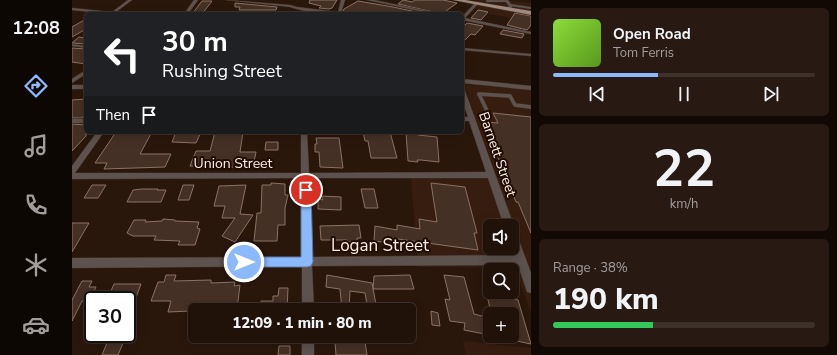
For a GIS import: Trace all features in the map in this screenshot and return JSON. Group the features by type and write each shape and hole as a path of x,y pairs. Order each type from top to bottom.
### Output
{"main road":[{"path":"456,0 508,4 531,13"}],"street":[{"path":"112,12 130,0"},
{"path":"187,12 196,0"},
{"path":"228,0 290,6 325,12"},
{"path":"290,6 294,0"},
{"path":"341,12 343,0"},
{"path":"369,0 428,12"},
{"path":"464,18 484,3"},
{"path":"72,9 100,12"},
{"path":"72,13 80,10"},
{"path":"464,19 531,33"},
{"path":"72,45 84,47"},
{"path":"464,49 531,55"},
{"path":"72,81 84,73"},
{"path":"464,81 531,88"},
{"path":"72,87 84,87"},
{"name":"Barnett Street","path":"464,97 507,219"},
{"path":"464,119 472,119"},
{"path":"72,121 84,121"},
{"path":"72,172 100,134"},
{"path":"304,134 308,303"},
{"name":"Union Street","path":"72,176 491,175"},
{"path":"519,254 531,288"},
{"name":"Logan Street","path":"72,263 521,260"},
{"path":"308,343 308,355"}],"lane":[{"path":"484,3 495,1 508,4"},
{"path":"523,9 531,8"},
{"path":"489,115 479,94 510,96 515,105 531,107"}],"shaded area":[{"path":"477,0 507,0 531,3 531,12 475,2"},
{"path":"478,5 531,15 531,22 489,14 490,12 475,9"},
{"path":"464,84 531,90 531,312 519,280 519,263 483,263 483,267 418,267 411,178 498,178"},
{"path":"463,341 531,348 531,355 466,355"}],"building":[{"path":"310,0 337,0 332,8 329,9 319,8 321,6 309,3"},
{"path":"403,0 412,2 415,0 443,0 457,3 445,12 433,12 398,4"},
{"path":"202,1 212,1 204,12 194,12"},
{"path":"358,1 417,12 347,12 343,11"},
{"path":"235,3 277,7 276,10 239,10 240,7 235,7"},
{"path":"478,10 488,12 481,20 471,18"},
{"path":"515,13 531,16 531,25 527,30 507,25"},
{"path":"84,20 84,30 72,37 72,27"},
{"path":"467,23 483,26 475,35 471,34 464,41 464,26"},
{"path":"503,30 524,34 522,38 500,34"},
{"path":"79,37 84,38 84,44 72,43"},
{"path":"72,48 84,49 84,64 72,62"},
{"path":"84,99 84,115 82,118 72,118 72,100"},
{"path":"493,113 531,117 531,233 518,202 516,202 484,122 498,123"},
{"path":"72,124 84,125 84,134 86,134 86,136 72,151"},
{"path":"115,134 151,134 140,154 171,154 165,167 104,169 107,163 95,163"},
{"path":"175,134 200,134 196,143 172,142"},
{"path":"214,134 243,134 240,152 256,152 254,162 252,162 252,164 236,164 236,167 205,168 206,166 190,166 196,151 210,151"},
{"path":"363,134 391,134 397,158 371,158 368,141 365,141"},
{"path":"406,134 437,137 439,162 421,160 417,160 418,162 408,161"},
{"path":"316,138 339,138 343,168 320,167 319,152 315,152 315,144 317,144"},
{"path":"266,142 278,142 278,150 265,150"},
{"path":"271,183 285,184 285,195 288,195 285,208 285,225 278,225 277,241 254,241 257,213 261,213 262,185 271,185"},
{"path":"431,183 465,187 477,233 474,233 478,250 391,238 391,243 374,241 375,226 397,230 397,225 420,229 419,219 437,222"},
{"path":"92,185 106,185 98,198 84,198"},
{"path":"183,185 194,185 189,200 178,200"},
{"path":"246,185 240,214 253,215 235,242 222,236 235,218 222,218 225,206 214,206 219,186"},
{"path":"361,189 374,189 378,208 365,208"},
{"path":"133,190 166,190 161,202 127,202"},
{"path":"322,196 341,197 341,210 318,209 318,199 323,200"},
{"path":"163,219 199,222 197,228 200,229 195,245 178,245 180,241 154,240 156,236 133,236 127,233 134,220 146,220 145,222 162,221"},
{"path":"72,223 89,223 72,252"},
{"path":"359,225 361,238 357,238 357,242 347,242 347,240 321,240 320,226"},
{"path":"166,275 176,275 174,281 211,280 211,283 235,282 234,286 240,285 238,303 188,303 188,311 168,312 171,301 151,301 158,282 164,282"},
{"path":"327,275 372,283 376,303 367,303 365,293 350,291 349,303 341,303 340,289 326,287"},
{"path":"410,275 414,289 373,289 374,276"},
{"path":"444,275 464,277 474,314 483,316 483,334 464,330 465,323 450,321 445,299 450,300"},
{"path":"82,281 92,281 89,287 96,287 94,291 84,291 84,301 82,301 72,321 72,300"},
{"path":"114,284 141,284 136,297 136,291 111,291"},
{"path":"279,288 288,288 287,303 261,303 261,301 273,301 273,296 278,296"},
{"path":"488,299 518,300 531,344 519,341 519,307 490,307"},
{"path":"431,311 438,313 440,326 432,325"},
{"path":"107,343 123,343 118,355 102,355"},
{"path":"335,343 365,343 367,355 336,355"},
{"path":"279,346 290,346 290,355 278,355"}],"route":[{"path":"244,262 307,262 306,190"}]}
